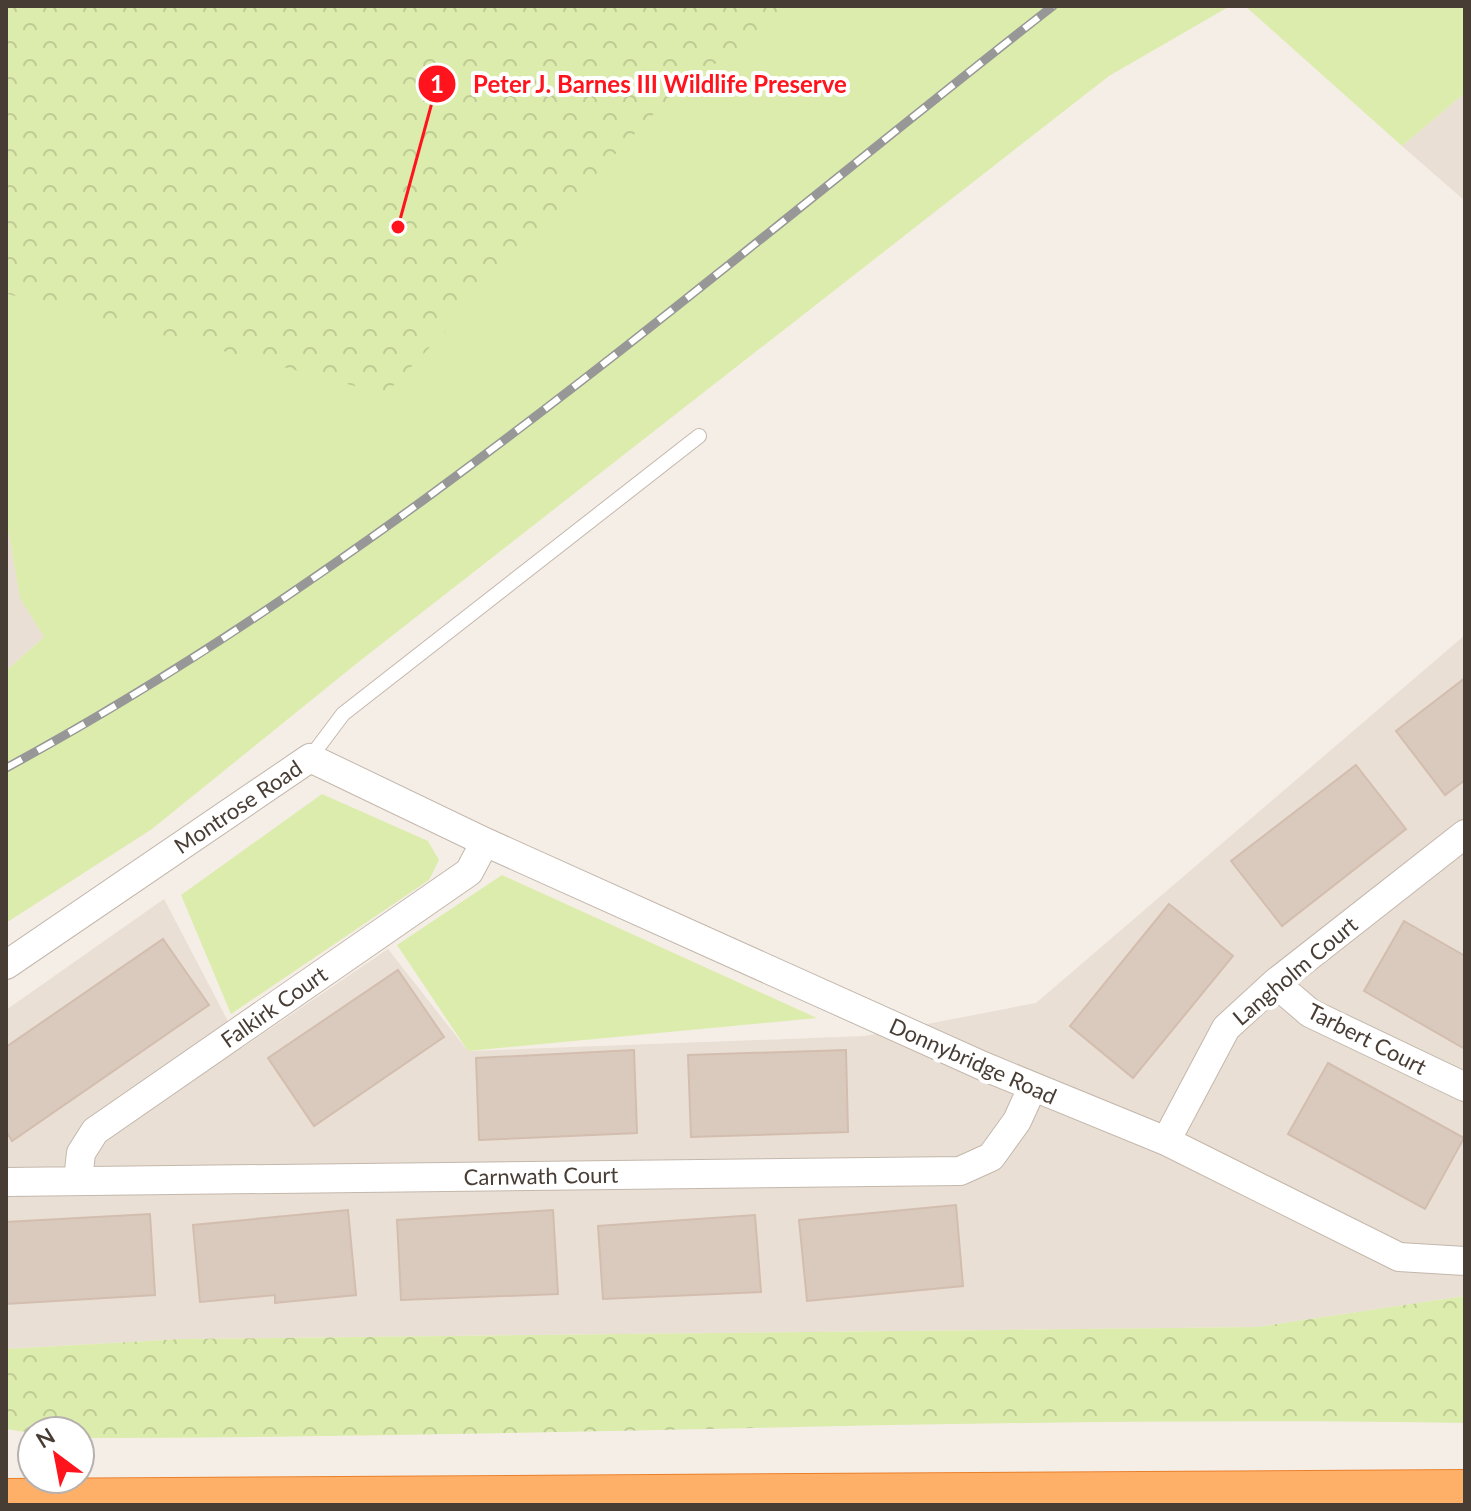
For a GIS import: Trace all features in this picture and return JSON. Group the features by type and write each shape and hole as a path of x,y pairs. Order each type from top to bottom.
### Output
{"highway":[{"path":"6,1501 1465,1492"}],"street":[{"name":"Montrose Road","path":"6,965 310,758 485,842"},
{"name":"Langholm Court","path":"1166,1141 1226,1028 1275,983 1465,834"},
{"name":"Donnybridge Road","path":"485,842 1032,1088 1166,1141 1399,1257 1465,1261"},
{"name":"Falkirk Court","path":"78,1180 81,1153 95,1131 469,872 485,842"},
{"name":"Tarbert Court","path":"1275,983 1310,1013 1465,1087"},
{"name":"Carnwath Court","path":"6,1182 960,1171 991,1157 1017,1121 1032,1088"}],"lane":[{"path":"310,758 343,714 699,436"}],"shaded area":[{"path":"1465,93 1465,201 1402,146"},
{"path":"6,517 20,597 44,637 6,671"},
{"path":"1465,635 1465,1296 1257,1327 182,1339 6,1349 6,1010 164,899 242,1048 388,949 468,1051 865,1036 1036,1003"}],"green space":[{"path":"6,6 1230,6 1109,76 361,660 152,829 6,923 6,671 44,637 20,598 6,517"},
{"path":"6,6 794,6 670,97 385,394 8,294"},
{"path":"1245,6 1465,6 1465,93 1402,146"},
{"path":"322,794 428,841 439,860 429,880 231,1014 181,895"},
{"path":"502,875 817,1018 468,1051 397,945"},
{"path":"1465,1296 1465,1423 1119,1422 96,1438 96,1415 16,1415 16,1431 6,1429 6,1349 182,1339 1257,1327"}],"building":[{"path":"1465,678 1465,780 1445,795 1396,731"},
{"path":"1356,765 1406,829 1282,926 1231,861"},
{"path":"1169,904 1233,956 1133,1078 1070,1026"},
{"path":"1404,921 1465,956 1465,1049 1364,991"},
{"path":"163,939 209,1005 12,1141 6,1131 6,1047"},
{"path":"398,970 444,1037 314,1126 268,1058"},
{"path":"634,1050 637,1133 479,1140 476,1058"},
{"path":"846,1050 848,1132 691,1137 688,1055"},
{"path":"1328,1063 1464,1138 1425,1209 1288,1134"},
{"path":"956,1205 963,1286 807,1301 799,1220"},
{"path":"348,1210 356,1295 275,1303 275,1295 200,1302 193,1225"},
{"path":"553,1210 558,1294 401,1300 397,1220"},
{"path":"150,1214 155,1295 6,1304 6,1222"},
{"path":"755,1215 761,1292 603,1299 598,1226"}],"railway":[{"path":"6,768 146,687 282,599 415,506 673,309 1053,6"}],"place":[{"name":"Peter J. Barnes III Wildlife Preserve","path":"398,227"}]}
